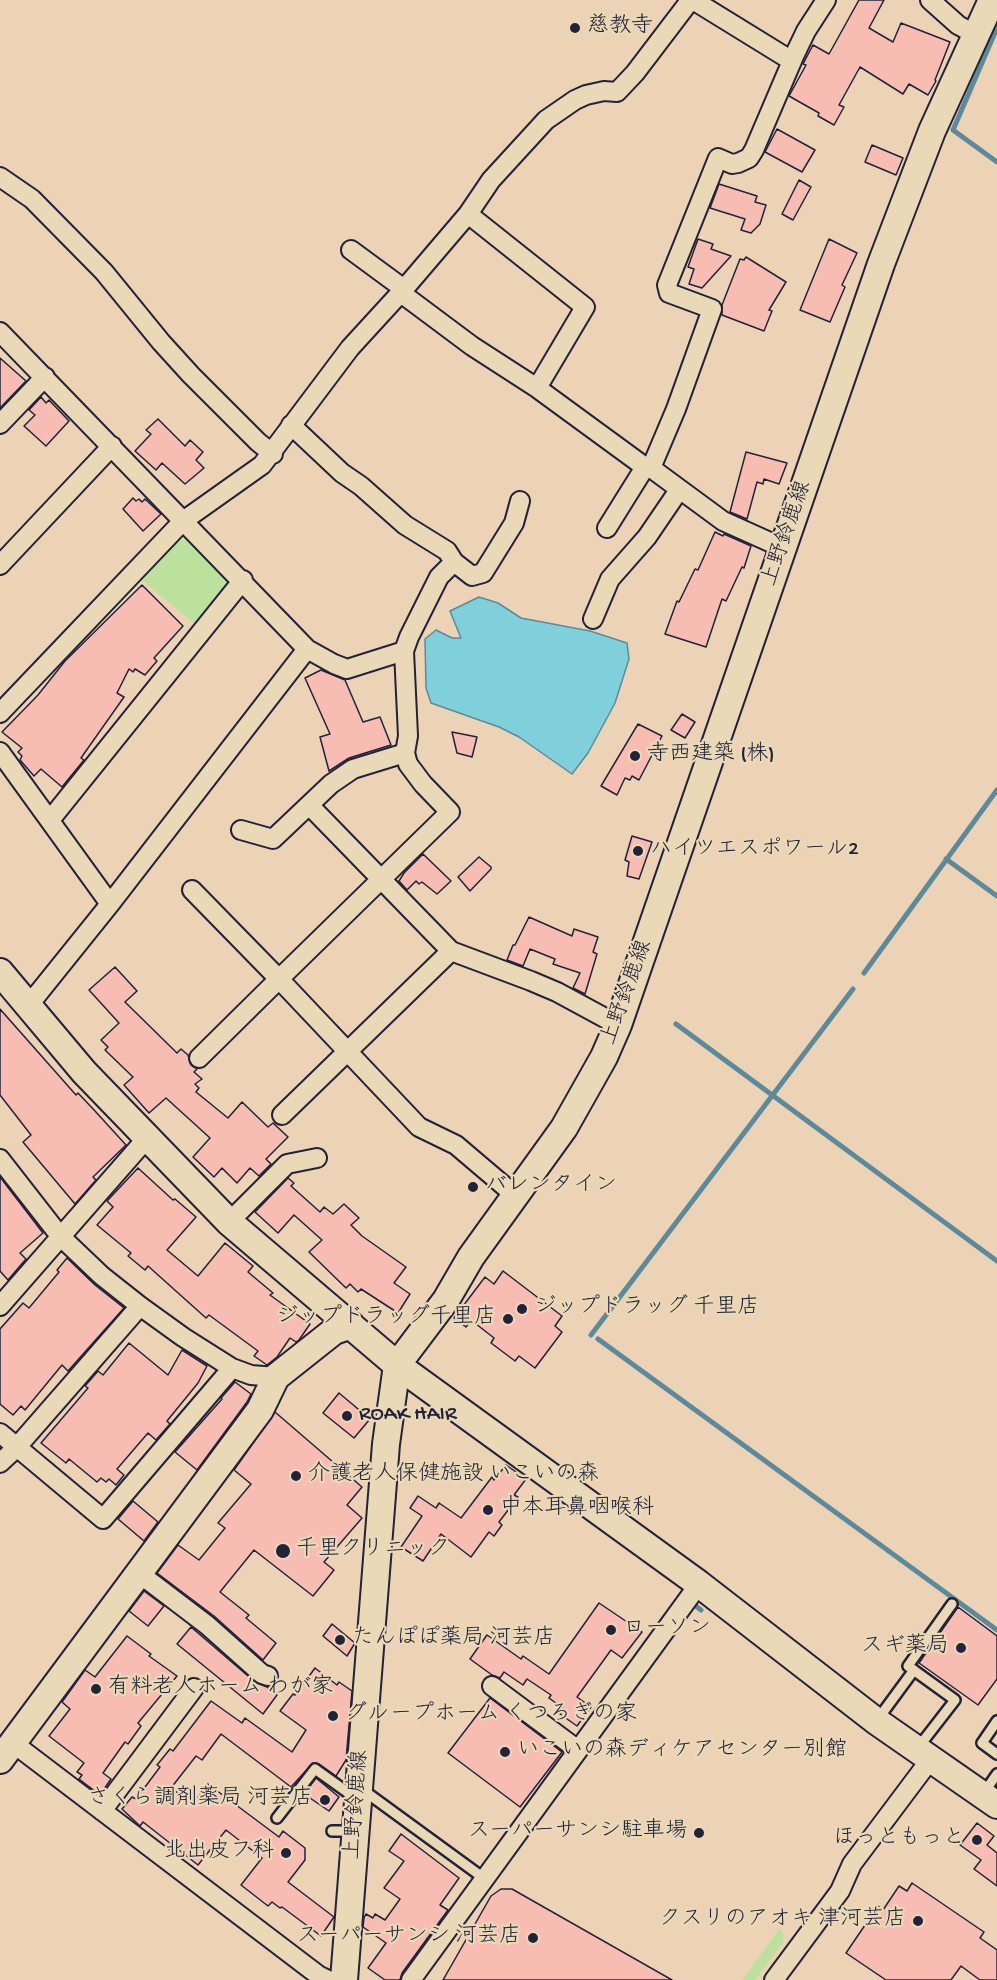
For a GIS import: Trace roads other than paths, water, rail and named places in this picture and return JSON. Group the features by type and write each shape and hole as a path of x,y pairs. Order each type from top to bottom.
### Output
{"main road":[{"name":"上野鈴鹿線","path":"344,1980 344,1831 359,1793 386,1444 397,1365 446,1300 471,1257 564,1128 590,1085 618,1025 881,264 932,130 992,0"},
{"path":"0,972 84,1072 230,1222 397,1365 693,1594 990,1800"},
{"path":"7,1752 260,1410 276,1377 334,1331 351,1325"}],"street":[{"path":"608,528 648,468 675,409 712,309 669,293 667,285 718,158 738,164 749,158 806,31 826,0"},
{"path":"930,0 958,25 976,35"},
{"path":"0,713 183,521 262,465 350,348 403,291 468,214 497,173 546,120 586,95 604,91 618,93 690,1 792,62"},
{"path":"0,177 32,199 104,272 191,375 258,442 273,453"},
{"path":"468,214 585,307 537,387"},
{"path":"351,250 472,346 537,387 723,521 783,548"},
{"path":"0,332 243,580 307,649 347,669 404,651"},
{"path":"0,424 45,377"},
{"path":"291,425 342,473 361,486 405,525 447,550 454,562 472,576 483,573 513,523 520,501"},
{"path":"0,565 112,446"},
{"path":"593,619 610,579 647,537 679,490"},
{"path":"199,1058 450,812 423,784 408,764 405,753 408,736 404,651 440,577 454,562"},
{"path":"50,820 243,580"},
{"path":"28,1006 307,649"},
{"path":"0,752 110,903"},
{"path":"242,830 273,838 331,784 352,769 405,753"},
{"path":"309,805 451,951 540,984 618,1025"},
{"path":"192,890 419,1127 456,1146 516,1196"},
{"path":"282,1115 451,951"},
{"path":"0,1306 147,1138"},
{"path":"230,1222 287,1164 317,1158"},
{"path":"0,1159 60,1236 102,1276 183,1337 232,1368 251,1375 276,1377"},
{"path":"0,1463 16,1448 140,1306"},
{"path":"0,1433 103,1519 232,1368"},
{"path":"140,1574 207,1625 262,1674 268,1676"},
{"path":"411,1980 693,1594"},
{"path":"492,1686 578,1750"},
{"path":"102,1811 194,1688"},
{"path":"7,1752 102,1811 318,1975 328,1980"},
{"path":"774,1980 840,1891 852,1863 924,1754"}],"lane":[{"path":"924,1754 955,1700 908,1666 952,1605"},
{"path":"876,1721 914,1670"},
{"path":"997,1721 982,1743 997,1754"},
{"path":"277,1818 315,1769 359,1793 485,1879"},
{"path":"990,1800 997,1774"}],"water":[{"path":"479,597 498,603 521,618 590,631 627,643 629,659 615,703 588,753 572,774 519,737 499,727 431,703 426,688 425,639 436,630 452,638 461,638 450,611"}],"waterway":[{"path":"997,28 953,130 997,162"},
{"path":"864,973 997,790"},
{"path":"946,859 997,896"},
{"path":"591,1335 853,989"},
{"path":"676,1024 997,1261"},
{"path":"598,1339 997,1630"},
{"path":"693,1604 701,1610"}],"place":[{"name":"慈教寺","path":"575,28"},
{"name":"寺西建築 (株)","path":"635,756"},
{"name":"ハイツエスポワール2","path":"638,851"},
{"name":"バレンタイン","path":"473,1187"},
{"name":"ジップドラッグ 千里店","path":"522,1309"},
{"name":"ジップドラッグ千里店","path":"508,1319"},
{"name":"ROAK HAIR","path":"347,1416"},
{"name":"介護老人保健施設 いこいの森","path":"296,1476"},
{"name":"中本耳鼻咽喉科","path":"488,1510"},
{"name":"千里クリニック","path":"283,1551"},
{"name":"ローソン","path":"611,1630"},
{"name":"たんぽぽ薬局 河芸店","path":"340,1640"},
{"name":"スギ薬局","path":"961,1648"},
{"name":"有料老人ホーム わが家","path":"96,1689"},
{"name":"グループホーム くつろぎの家","path":"333,1716"},
{"name":"いこいの森ディケアセンター別館","path":"505,1752"},
{"name":"さくら調剤薬局 河芸店","path":"325,1800"},
{"name":"スーパーサンシ駐車場","path":"699,1833"},
{"name":"ほっともっと","path":"977,1840"},
{"name":"北出皮フ科","path":"286,1853"},
{"name":"クスリのアオキ 津河芸店","path":"918,1921"},
{"name":"スーパーサンシ 河芸店","path":"533,1938"}]}
